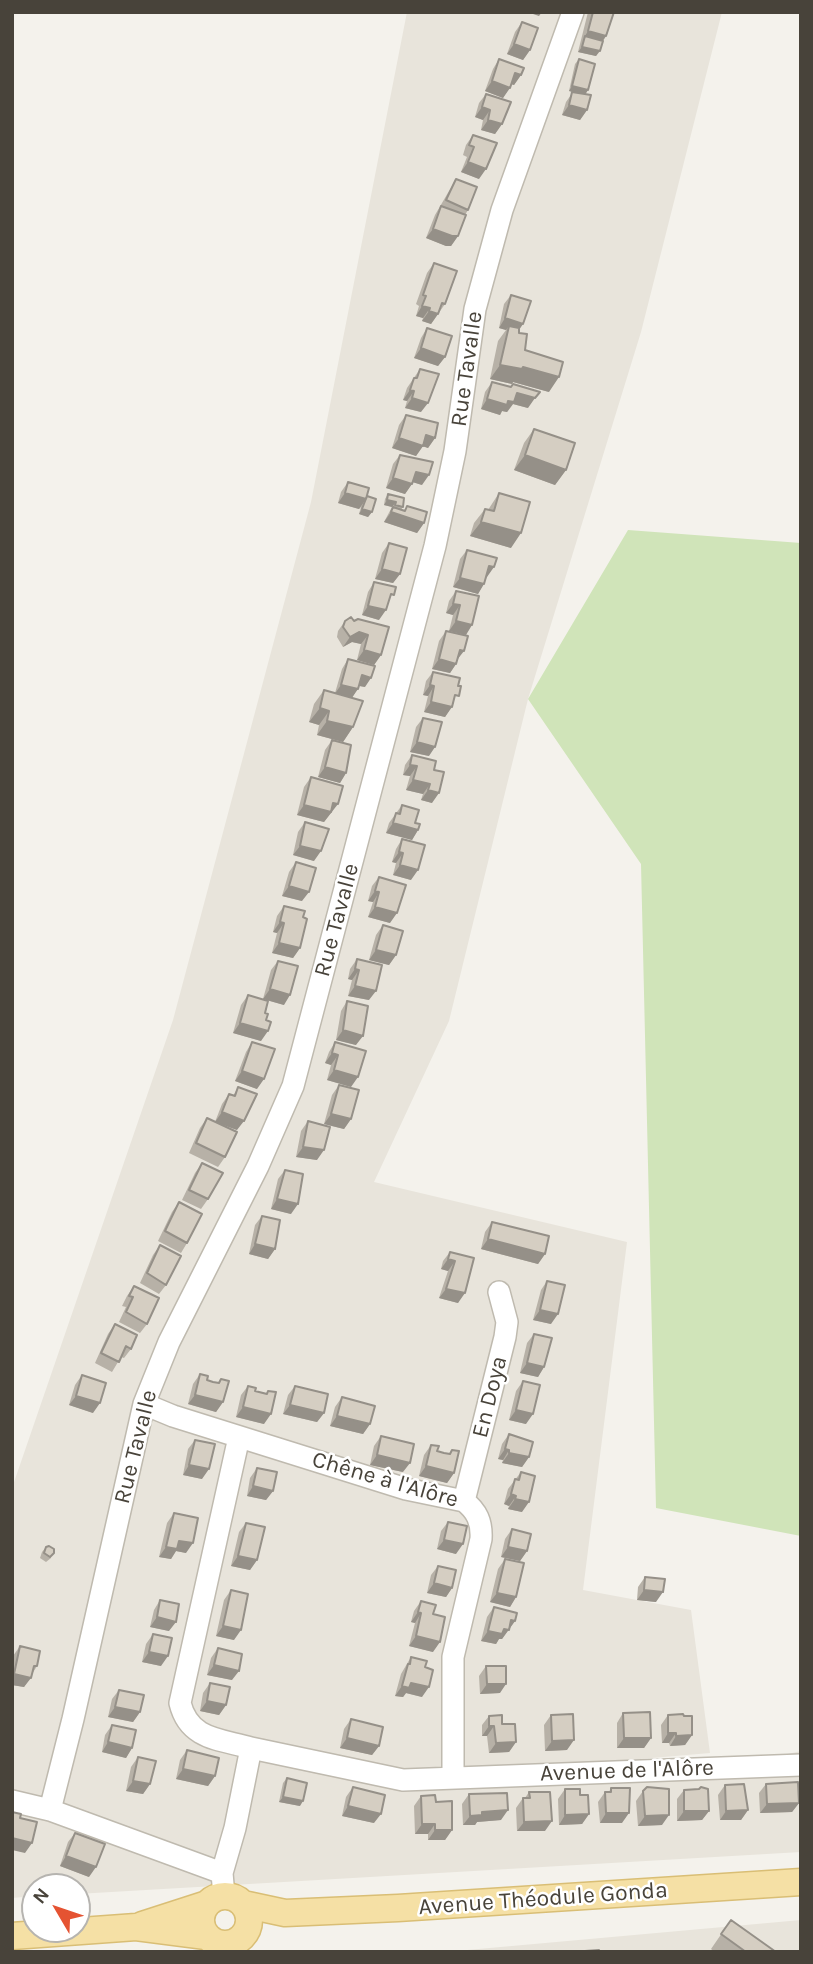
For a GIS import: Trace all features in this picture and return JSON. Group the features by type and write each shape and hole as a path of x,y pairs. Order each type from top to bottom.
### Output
{"main road":[{"name":"Avenue Théodule Gonda","path":"224,1894 285,1913 801,1882"},
{"path":"136,1927 224,1894"},
{"path":"224,1894 201,1916 203,1930 228,1940"},
{"path":"224,1894 249,1916 228,1940"},
{"name":"Avenue Théodule Gonda","path":"228,1940 285,1913"},
{"path":"12,1936 136,1927 228,1940"}],"street":[{"name":"Rue Tavalle","path":"50,1810 144,1404 169,1342 258,1166 293,1086 435,546 455,451 475,309 502,210 573,12"},
{"name":"En Doya","path":"464,1501 506,1336 507,1322 499,1292"},
{"name":"Chêne à l'Alôre","path":"144,1404 406,1489 464,1501 476,1513 481,1529 453,1657 453,1777"},
{"path":"239,1437 180,1703 183,1716 198,1733 251,1748 403,1780 453,1777"},
{"path":"12,1801 50,1810 224,1894 251,1748"},
{"name":"Avenue de l'Alôre","path":"453,1777 801,1765"}],"shaded area":[{"path":"407,12 722,12 641,332 528,699 449,1021 374,1182 627,1242 583,1590 691,1610 710,1753 419,1778 697,1774 801,1751 801,1852 91,1893 91,1873 21,1873 21,1897 12,1898 12,1808 217,1861 12,1795 12,1488 173,1020 311,502"},
{"path":"801,1920 801,1952 445,1952"}],"green space":[{"path":"628,530 801,543 801,1536 656,1508 641,864 528,699"}],"building":[{"path":"593,12 614,12 606,36 588,31"},
{"path":"522,22 538,28 530,50 514,44"},
{"path":"585,36 603,41 600,51 582,47"},
{"path":"499,59 524,68 521,75 515,73 510,88 492,81"},
{"path":"579,59 595,64 588,90 572,86"},
{"path":"572,92 591,95 587,110 569,105"},
{"path":"486,94 511,102 502,124 488,120 490,110 482,107"},
{"path":"473,135 497,143 486,169 468,162 474,147 469,145"},
{"path":"456,179 477,187 468,210 446,200"},
{"path":"441,206 466,215 458,236 433,229"},
{"path":"434,263 457,271 445,304 442,303 438,314 422,306"},
{"path":"511,295 531,301 523,324 505,318"},
{"path":"509,326 519,328 519,333 527,334 525,350 563,362 559,377 523,367 500,365"},
{"path":"427,328 452,336 445,357 421,348"},
{"path":"420,369 439,374 428,403 412,398 414,391 410,390"},
{"path":"492,382 511,387 513,384 540,392 535,398 517,393 514,402 508,401 507,405 487,399"},
{"path":"406,415 438,423 435,438 426,435 423,446 399,438"},
{"path":"534,429 575,443 566,470 525,455"},
{"path":"400,455 433,462 429,475 416,472 412,484 393,478"},
{"path":"348,482 369,488 366,499 345,493"},
{"path":"499,493 530,502 521,533 481,522 485,509 494,511"},
{"path":"388,494 404,498 403,507 387,500"},
{"path":"367,496 376,499 372,512 362,509"},
{"path":"407,506 427,512 424,523 391,512 393,507 405,511"},
{"path":"389,543 407,548 400,574 382,569"},
{"path":"467,550 497,558 494,567 489,566 484,584 460,578"},
{"path":"374,582 396,587 386,610 368,606"},
{"path":"456,591 479,596 472,625 456,621 460,605 453,604"},
{"path":"351,617 354,621 358,619 389,627 381,655 364,650 368,635 359,632 350,637 343,627 345,621"},
{"path":"446,631 468,636 464,651 460,650 456,664 439,659"},
{"path":"348,659 375,666 371,678 362,675 358,689 341,685"},
{"path":"433,672 460,678 459,696 455,695 452,707 431,702 434,686 430,685"},
{"path":"324,690 363,701 353,727 327,721 329,711 320,708"},
{"path":"423,718 442,722 435,747 417,742"},
{"path":"332,740 351,745 346,773 325,767"},
{"path":"412,755 436,761 434,770 444,772 439,793 428,790 430,784 413,780 417,766 410,765"},
{"path":"311,777 343,786 338,804 333,803 331,812 304,805"},
{"path":"402,805 419,810 415,823 420,824 418,830 393,823 396,813 400,814"},
{"path":"305,822 329,829 321,851 300,846"},
{"path":"402,839 425,845 418,870 400,865"},
{"path":"296,862 316,868 309,892 289,886"},
{"path":"379,877 406,885 397,913 375,907 379,892 375,891"},
{"path":"284,906 305,911 303,917 307,919 300,948 279,943 284,923 280,922"},
{"path":"383,925 403,931 396,955 376,950"},
{"path":"357,959 382,965 376,991 355,986 359,970 355,969"},
{"path":"278,961 298,966 290,995 270,989"},
{"path":"248,995 268,1001 266,1020 271,1022 268,1031 240,1023"},
{"path":"347,1001 368,1006 363,1036 343,1030"},
{"path":"252,1042 275,1049 264,1079 242,1071"},
{"path":"335,1042 366,1051 358,1077 334,1070 338,1055 332,1053"},
{"path":"339,1085 359,1090 351,1119 331,1114"},
{"path":"238,1087 257,1094 244,1121 222,1112 229,1094 235,1096"},
{"path":"207,1118 237,1132 225,1157 196,1143"},
{"path":"308,1121 330,1127 324,1150 303,1147"},
{"path":"202,1163 223,1173 208,1199 189,1190"},
{"path":"285,1170 303,1174 298,1204 277,1199"},
{"path":"179,1202 202,1214 187,1243 165,1231"},
{"path":"262,1216 280,1220 275,1249 255,1244"},
{"path":"492,1222 549,1236 545,1254 488,1239"},
{"path":"160,1245 181,1256 166,1285 147,1273"},
{"path":"450,1252 474,1258 465,1293 446,1289 455,1261 448,1259"},
{"path":"547,1281 565,1285 558,1314 540,1310"},
{"path":"134,1286 159,1298 147,1324 126,1312 133,1297 129,1296"},
{"path":"115,1324 137,1335 131,1349 126,1346 119,1362 101,1353"},
{"path":"534,1334 552,1338 544,1367 527,1363"},
{"path":"200,1374 208,1376 207,1380 213,1382 219,1383 221,1379 229,1381 223,1402 195,1395"},
{"path":"82,1375 106,1383 100,1403 76,1396"},
{"path":"523,1381 540,1385 533,1414 516,1410"},
{"path":"248,1386 267,1394 268,1391 276,1392 271,1414 243,1407"},
{"path":"295,1386 328,1394 324,1413 290,1405"},
{"path":"342,1397 375,1406 370,1424 337,1416"},
{"path":"509,1434 533,1442 529,1457 509,1453 509,1450 505,1449"},
{"path":"381,1436 414,1444 410,1463 377,1455"},
{"path":"195,1440 215,1444 209,1469 189,1465"},
{"path":"431,1445 439,1446 437,1451 444,1453 459,1451 454,1473 426,1466"},
{"path":"257,1468 277,1472 273,1491 253,1486"},
{"path":"521,1472 535,1476 529,1502 515,1499 516,1496 511,1494 515,1479 519,1480"},
{"path":"174,1513 198,1518 193,1543 179,1541 177,1549 166,1547"},
{"path":"448,1522 467,1526 463,1544 444,1540"},
{"path":"246,1523 265,1527 257,1560 238,1556"},
{"path":"512,1529 531,1534 527,1551 508,1547"},
{"path":"49,1546 54,1549 50,1557 44,1553"},
{"path":"505,1559 524,1563 516,1597 497,1593"},
{"path":"438,1566 456,1570 452,1588 434,1583"},
{"path":"645,1577 665,1579 663,1592 644,1590"},
{"path":"231,1590 248,1594 241,1630 223,1626"},
{"path":"160,1600 179,1604 176,1622 157,1617"},
{"path":"421,1601 436,1605 433,1614 445,1617 440,1642 416,1636"},
{"path":"494,1607 517,1613 515,1621 511,1620 509,1630 504,1629 502,1634 488,1631"},
{"path":"153,1634 172,1638 168,1656 149,1652"},
{"path":"20,1646 40,1651 31,1678 14,1674"},
{"path":"218,1648 242,1654 239,1671 214,1665"},
{"path":"411,1657 427,1661 425,1667 433,1670 429,1687 411,1683 409,1688 402,1686"},
{"path":"486,1666 506,1666 506,1684 487,1684"},
{"path":"210,1683 230,1687 226,1705 207,1701"},
{"path":"119,1690 144,1695 140,1712 115,1707"},
{"path":"650,1712 651,1738 624,1738 623,1713"},
{"path":"573,1714 574,1740 552,1741 551,1715"},
{"path":"502,1715 502,1724 515,1724 516,1742 496,1743 494,1726 489,1726 489,1716"},
{"path":"668,1715 692,1716 692,1735 676,1736 676,1733 668,1733"},
{"path":"351,1719 383,1727 379,1746 347,1738"},
{"path":"112,1725 136,1730 132,1748 108,1742"},
{"path":"187,1750 219,1758 215,1776 183,1769"},
{"path":"138,1757 156,1761 150,1784 133,1781"},
{"path":"287,1778 307,1783 303,1801 283,1797"},
{"path":"798,1782 799,1803 767,1804 766,1784"},
{"path":"744,1784 748,1810 726,1811 725,1785"},
{"path":"353,1787 385,1795 381,1814 348,1806"},
{"path":"647,1787 669,1789 669,1815 645,1816 643,1791"},
{"path":"701,1787 708,1789 709,1811 684,1811 684,1790"},
{"path":"611,1788 630,1788 629,1813 606,1813 605,1792 611,1792"},
{"path":"565,1789 580,1789 580,1795 588,1795 589,1814 565,1815"},
{"path":"529,1792 550,1792 552,1821 524,1822 523,1798 530,1798"},
{"path":"507,1793 508,1810 470,1816 469,1794"},
{"path":"435,1795 436,1802 452,1801 452,1830 435,1830 435,1824 422,1824 421,1796"},
{"path":"12,1812 21,1814 20,1818 37,1822 32,1843 12,1838"},
{"path":"75,1833 105,1844 96,1867 66,1856"},
{"path":"731,1920 776,1952 746,1952 721,1934"}]}
